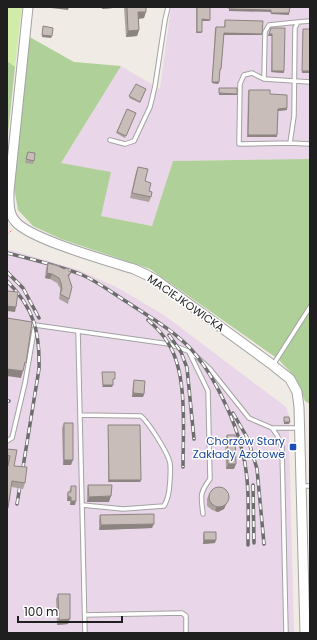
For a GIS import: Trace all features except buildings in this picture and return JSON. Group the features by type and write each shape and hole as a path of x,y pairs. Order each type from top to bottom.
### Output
{"street":[{"name":"MACIEJKOWICKA","path":"28,7 9,194 10,208 14,220 18,225 35,235 136,270 156,280 290,379 297,392 300,407 300,428 306,486 306,628"}],"lane":[{"path":"110,140 125,144 134,141 150,107 155,86 168,7"},
{"path":"264,79 265,32 269,25 310,21"},
{"path":"290,143 294,116 295,28 298,22"},
{"path":"310,82 264,79 252,73 244,75 240,84 239,144 310,144"},
{"path":"273,365 310,307"},
{"path":"21,323 169,344 188,351 210,369 249,418 272,428 300,428"},
{"path":"7,441 12,438 25,383 35,326"},
{"path":"78,331 85,633"},
{"path":"188,351 208,391 210,479 202,489 201,495 203,514"},
{"path":"80,415 141,416 152,428 170,462 171,479 167,502 164,506 123,509 82,505"},
{"path":"272,428 282,447 286,633"},
{"path":"85,615 182,613 186,616 186,633"}],"path":[{"path":"11,227 16,231"},
{"path":"7,235 14,229"}],"shaded area":[{"path":"171,7 310,7 310,159 173,161 152,226 101,216 61,163 121,66 160,89"},
{"path":"7,249 79,270 118,288 164,315 286,407 289,416 294,633 7,633"}],"green space":[{"path":"7,7 22,7 15,67 7,61"},
{"path":"26,35 74,62 121,66 61,163 111,172 101,216 152,226 173,161 310,159 310,404 305,401 295,377 278,359 150,269 61,239 33,226 18,210 13,182"},
{"path":"7,61 15,67 7,143"}],"railway":[{"path":"7,253 44,262 80,274 92,280 166,328 188,346 197,356 206,368 222,397 240,441 248,488 248,545"},
{"path":"7,272 23,288 39,318"},
{"path":"7,281 24,301 34,321 39,356 39,369 17,504"},
{"path":"148,320 166,340 174,355 179,370 182,386 184,420 183,467"},
{"path":"169,335 181,352 187,368 194,439"},
{"path":"233,413 248,439 257,469 264,544"},
{"path":"253,485 254,543"}],"place":[{"name":"Chorzów Stary Zakłady Azotowe","path":"293,447"}]}
